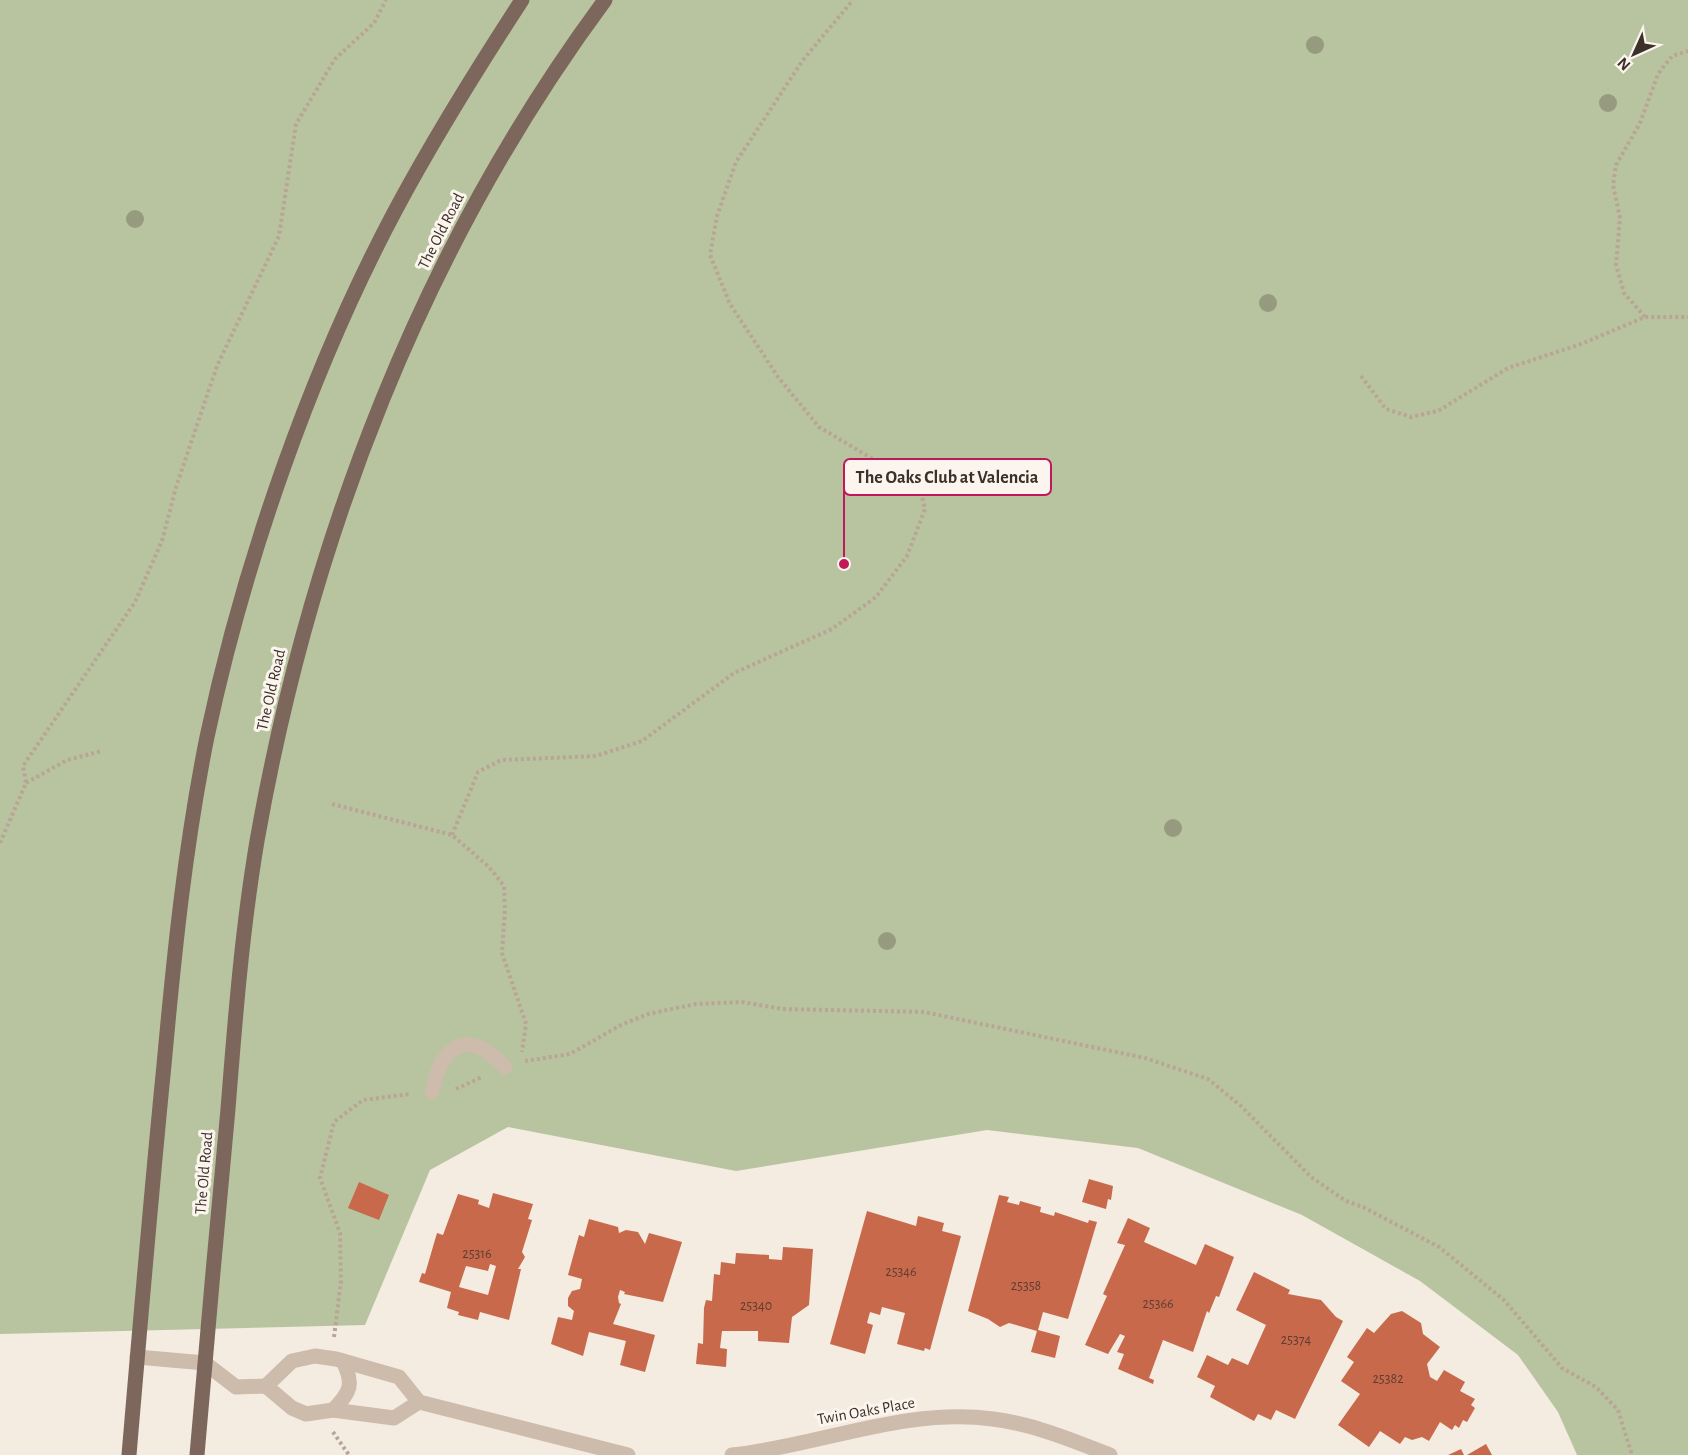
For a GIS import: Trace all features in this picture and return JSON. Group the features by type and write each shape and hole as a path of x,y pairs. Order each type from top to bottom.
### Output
{"main road":[{"path":"129,1455 185,860 208,737 234,631 301,422 342,319 394,212 455,103 522,0"},
{"name":"The Old Road","path":"197,1455 240,971 254,865 283,716 311,600 363,449 398,362 457,237 520,125 605,0"}],"street":[{"path":"432,1092 437,1068 451,1050 465,1044 490,1051 505,1067"},
{"path":"137,1357 205,1364 236,1387 266,1386 292,1361 315,1356 343,1361 399,1377 418,1402 628,1455"},
{"path":"333,1410 346,1397 350,1383 350,1375 343,1361"},
{"path":"266,1386 292,1408 306,1414 333,1410 394,1418 418,1402"},
{"name":"Twin Oaks Place","path":"732,1455 895,1422 944,1418 993,1419 1046,1431 1110,1455"}],"path":[{"path":"0,843 26,783 23,766 135,602 162,541 176,487 217,366 279,236 296,124 335,58 374,22 386,0"},
{"path":"452,835 478,772 501,760 596,756 642,741 734,674 832,629 876,597 907,556 925,509 918,480 908,472 871,458 819,427 778,377 730,304 710,255 717,216 736,162 803,60 853,0"},
{"path":"1645,317 1624,293 1616,265 1620,218 1613,185 1614,175 1616,165 1640,123 1658,74 1672,56 1688,51"},
{"path":"1361,376 1386,409 1411,417 1438,411 1508,368 1581,344 1645,317 1688,317"},
{"path":"26,783 67,760 102,751"},
{"path":"332,804 452,835 489,867 504,886 506,908 502,953 526,1024 520,1062 570,1053 621,1025 648,1014 696,1004 742,1002 783,1009 924,1012 1145,1058 1208,1080 1241,1106 1311,1177 1346,1201 1363,1207 1439,1247 1504,1299 1562,1368 1596,1387 1618,1410 1632,1455"},
{"path":"343,1361 334,1337 340,1281 340,1233 320,1178 334,1122 363,1100 456,1089 505,1067"}],"green space":[{"path":"0,0 1688,0 1688,1455 1577,1455 1558,1412 1518,1355 1420,1281 1302,1215 1138,1148 987,1130 736,1171 508,1127 430,1170 365,1325 0,1334"}],"building":[{"path":"1089,1179 1113,1186 1111,1200 1108,1199 1106,1209 1082,1202"},
{"path":"359,1182 389,1195 379,1220 348,1208"},
{"path":"493,1193 533,1204 528,1219 532,1220 522,1252 525,1257 518,1269 521,1269 509,1320 480,1312 478,1320 458,1315 459,1312 447,1308 451,1292 419,1282 422,1273 425,1274 437,1233 443,1235 458,1194 479,1200 478,1204 489,1208","holes":["490,1264 496,1266 488,1295 459,1287 466,1266 488,1271"]},
{"path":"999,1195 1009,1197 1007,1202 1019,1205 1020,1201 1041,1207 1040,1212 1054,1216 1055,1212 1088,1223 1089,1220 1097,1222 1068,1319 1043,1312 1038,1330 1060,1336 1055,1358 1031,1352 1037,1331 1009,1323 1000,1327 968,1311"},
{"path":"867,1211 916,1226 918,1216 944,1223 942,1231 961,1236 930,1350 925,1348 924,1351 897,1344 905,1313 882,1307 880,1315 870,1312 867,1323 873,1325 865,1354 830,1344"},
{"path":"1128,1218 1150,1228 1144,1242 1196,1265 1205,1244 1234,1257 1219,1297 1216,1296 1209,1313 1207,1311 1193,1352 1163,1340 1149,1378 1154,1380 1153,1384 1118,1369 1124,1354 1117,1352 1125,1336 1120,1334 1108,1354 1085,1345 1107,1296 1103,1294 1125,1245 1117,1243"},
{"path":"589,1219 618,1227 619,1233 626,1230 638,1232 645,1244 649,1233 682,1242 663,1302 624,1294 625,1292 620,1290 618,1297 621,1304 613,1324 655,1335 645,1372 620,1365 626,1341 589,1332 583,1356 551,1344 558,1317 572,1320 574,1311 568,1306 568,1298 572,1291 580,1289 582,1279 568,1275 579,1235 584,1237"},
{"path":"783,1247 813,1249 809,1305 792,1317 789,1343 758,1341 758,1331 722,1331 720,1348 727,1349 726,1367 696,1364 698,1343 703,1344 704,1308 706,1300 712,1301 714,1274 720,1275 721,1262 735,1264 736,1253 769,1255 769,1259 782,1260"},
{"path":"1254,1272 1290,1290 1288,1294 1321,1300 1336,1317 1343,1321 1295,1419 1276,1410 1271,1420 1258,1414 1254,1421 1210,1397 1215,1386 1197,1377 1207,1355 1228,1365 1232,1358 1248,1365 1266,1325 1236,1310"},
{"path":"1402,1311 1421,1323 1423,1334 1440,1347 1427,1364 1430,1377 1437,1381 1444,1370 1465,1382 1460,1391 1475,1399 1471,1405 1475,1408 1467,1422 1463,1420 1459,1428 1455,1425 1452,1430 1440,1422 1429,1441 1422,1437 1412,1440 1405,1437 1400,1444 1380,1431 1369,1447 1338,1425 1360,1394 1341,1381 1354,1362 1347,1357 1367,1328 1374,1333 1391,1314"},
{"path":"1486,1444 1492,1455 1467,1455"},
{"path":"1461,1449 1464,1455 1448,1455"}],"place":[{"name":"The Oaks Club at Valencia","path":"844,564"}]}
